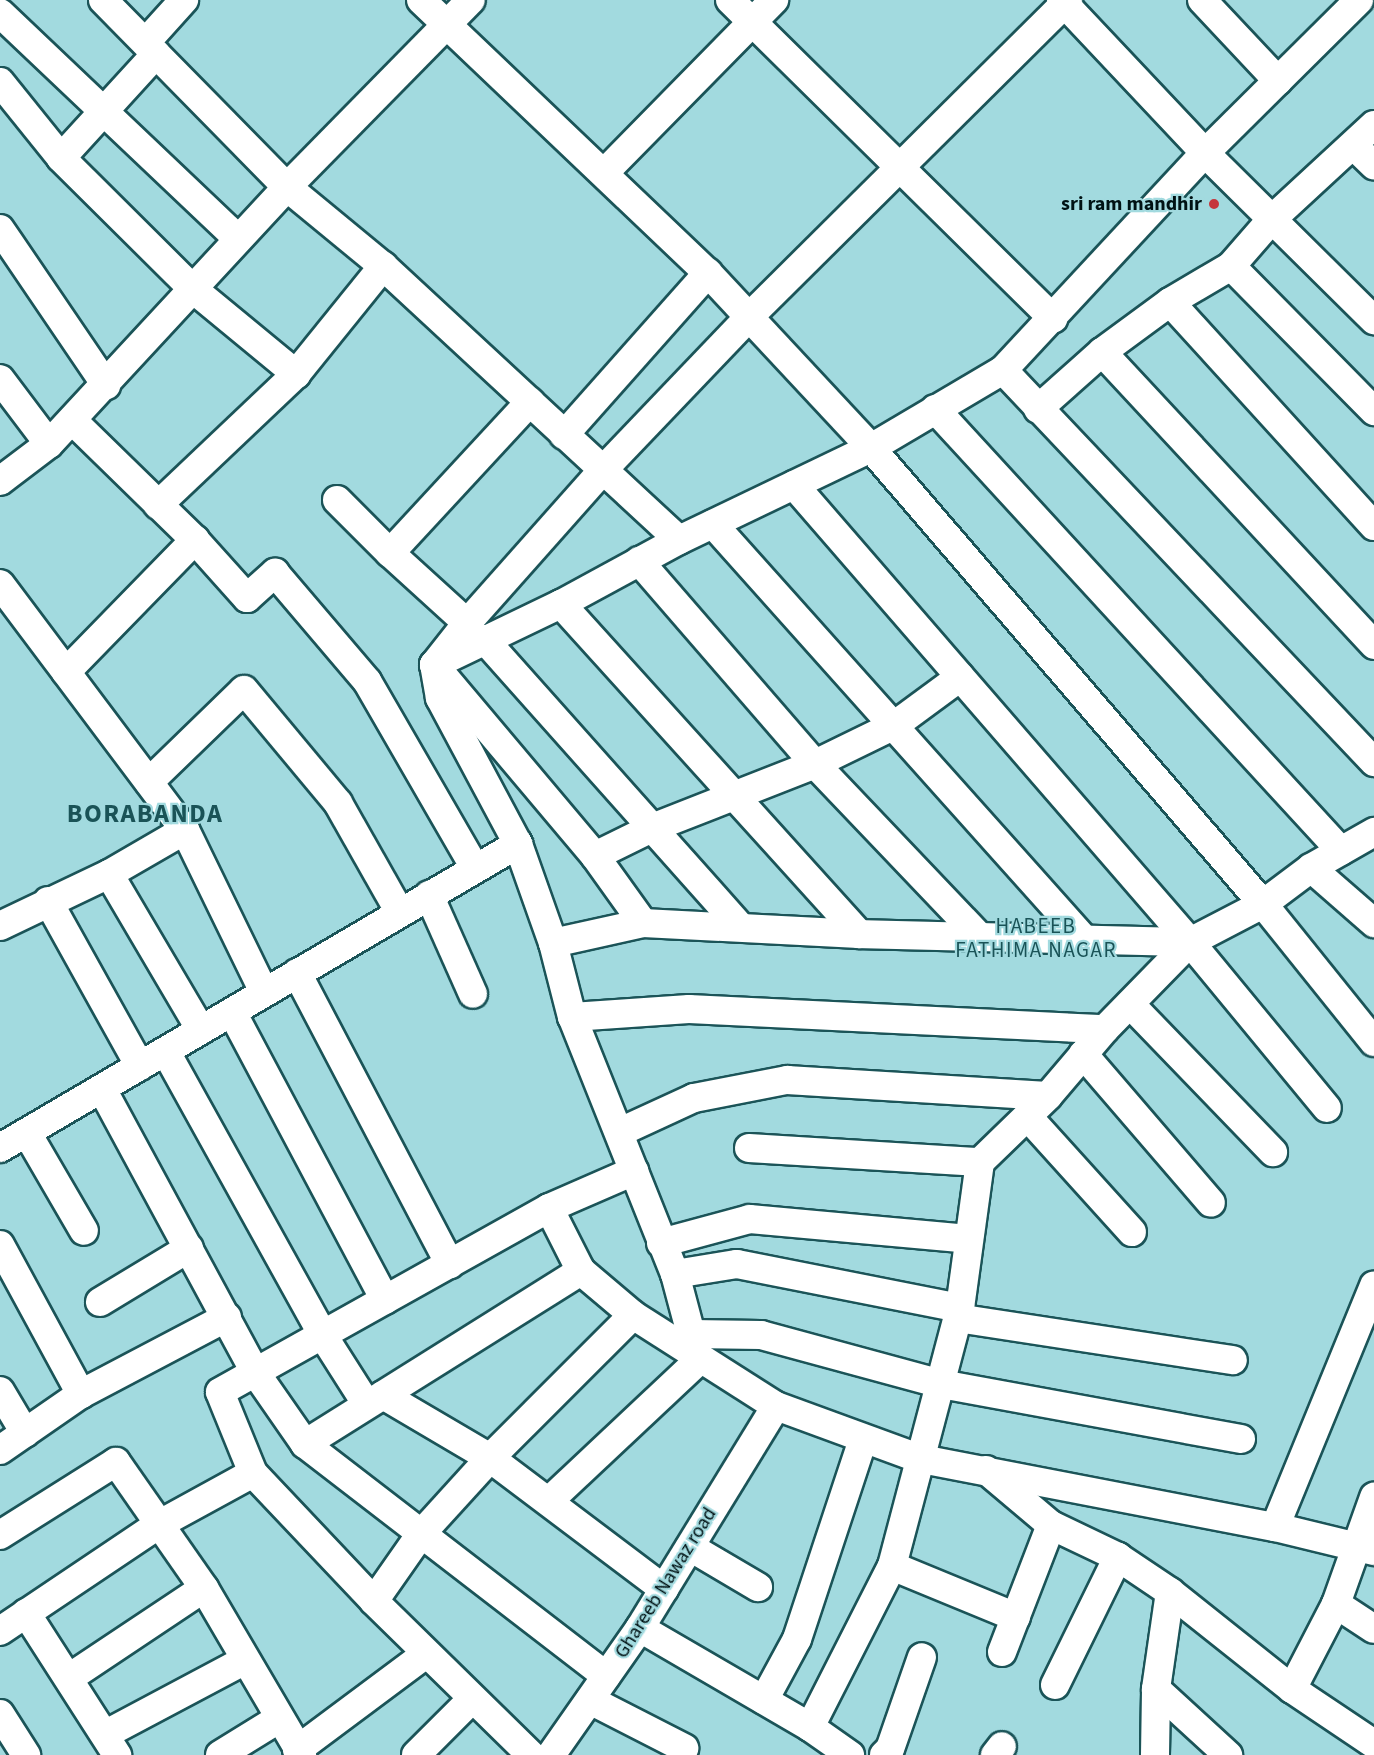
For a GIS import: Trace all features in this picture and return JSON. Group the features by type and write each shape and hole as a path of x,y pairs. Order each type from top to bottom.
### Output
{"street":[{"path":"103,0 286,187 383,266 679,540"},
{"path":"61,158 103,112 184,0"},
{"path":"421,0 708,273 872,448 1263,904 1374,1042"},
{"path":"0,481 49,444 106,386 286,187 471,0"},
{"path":"730,0 1053,319"},
{"path":"604,173 774,0"},
{"path":"1202,0 1278,81"},
{"path":"434,666 476,631 602,471 750,316 1065,1 1205,153 1374,320"},
{"path":"476,631 561,604 679,540 872,448 1003,370 1053,319 1205,153 1278,81 1352,2"},
{"path":"0,13 238,238"},
{"path":"2,87 61,158 193,289 296,374"},
{"path":"1038,409 1102,352 1170,302 1231,266 1271,220 1364,156 1374,125"},
{"path":"0,229 106,386"},
{"path":"158,505 296,374 383,266"},
{"path":"1231,266 1374,411"},
{"path":"564,435 708,273"},
{"path":"1170,302 1374,526"},
{"path":"1102,352 1374,645"},
{"path":"1003,370 1374,762"},
{"path":"0,379 49,444"},
{"path":"390,553 530,402"},
{"path":"935,409 1341,851"},
{"path":"72,420 195,540 247,598 275,573 367,681 475,868"},
{"path":"795,485 1190,942 1327,1108"},
{"path":"337,500 390,553 476,631 740,926"},
{"path":"712,524 895,725 1085,940"},
{"path":"66,672 195,540"},
{"path":"639,561 815,764 978,935"},
{"path":"0,584 185,830 264,992"},
{"path":"561,604 859,934"},
{"path":"434,666 440,698 518,844 553,943 572,1017 675,1274 694,1348"},
{"path":"434,666 595,856 643,923"},
{"path":"595,856 652,828 815,764 895,725 960,677"},
{"path":"149,782 244,690 339,803 399,911"},
{"path":"3,915 48,901 110,874 185,830"},
{"path":"810,1726 891,1566 959,1313 980,1162 1028,1117 1105,1029 1190,942 1263,904 1311,868 1374,832"},
{"path":"0,1149 399,911 518,844"},
{"path":"1311,868 1374,923"},
{"path":"110,874 201,1030"},
{"path":"429,895 473,993"},
{"path":"48,901 140,1066"},
{"path":"553,943 643,923 740,926 859,934 978,935 1190,942"},
{"path":"297,973 450,1264"},
{"path":"1130,1004 1273,1152"},
{"path":"572,1017 689,1009 1105,1029"},
{"path":"232,1011 385,1300"},
{"path":"166,1052 323,1335 374,1399 490,1458 550,1500 664,1589"},
{"path":"1083,1054 1211,1203"},
{"path":"620,1132 694,1098 787,1080 1048,1096"},
{"path":"102,1089 255,1372 305,1444 420,1535 606,1676"},
{"path":"1028,1117 1132,1232"},
{"path":"27,1133 84,1231"},
{"path":"749,1148 980,1162"},
{"path":"531,1755 374,1602 253,1473 220,1392 549,1208 634,1171"},
{"path":"549,1208 581,1271 633,1315 694,1348 776,1406 863,1440 921,1459 984,1469 1275,1527 1365,1548"},
{"path":"661,1243 750,1219 968,1239"},
{"path":"0,1245 81,1394"},
{"path":"100,1302 189,1248"},
{"path":"675,1274 737,1264 959,1313 1233,1360"},
{"path":"305,1444 581,1271"},
{"path":"1275,1527 1374,1286"},
{"path":"374,1602 420,1535 490,1458 633,1315"},
{"path":"0,1450 81,1394 227,1317"},
{"path":"550,1500 694,1348 761,1335 941,1384 1241,1439"},
{"path":"0,1391 26,1433"},
{"name":"Ghareeb Nawaz road","path":"552,1755 640,1628 776,1406"},
{"path":"764,1700 797,1639 863,1440"},
{"path":"0,1535 116,1462 204,1588 299,1753 426,1654"},
{"path":"984,1469 1051,1525 1118,1557 1170,1592 1292,1689 1374,1744"},
{"path":"0,1631 158,1525 253,1473"},
{"path":"1292,1689 1365,1548 1374,1497"},
{"path":"1002,1652 1051,1525"},
{"path":"690,1547 758,1587"},
{"path":"1055,1685 1118,1557"},
{"path":"891,1566 1016,1617"},
{"path":"69,1677 204,1588"},
{"path":"1155,1755 1156,1689 1170,1592"},
{"path":"1336,1604 1374,1629"},
{"path":"26,1612 111,1744 245,1660"},
{"path":"640,1628 810,1726 850,1755"},
{"path":"884,1755 890,1749 922,1657"},
{"path":"1156,1689 1228,1755"},
{"path":"416,1755 472,1699"},
{"path":"590,1700 684,1748"},
{"path":"220,1755 280,1718"},
{"path":"3,1725 26,1755"}],"place":[{"name":"sri ram mandhir","path":"1214,204"}],"district":[{"name":"BORABANDA","path":"145,814"},
{"name":"HABEEB FATHIMA NAGAR","path":"1036,938"}]}
